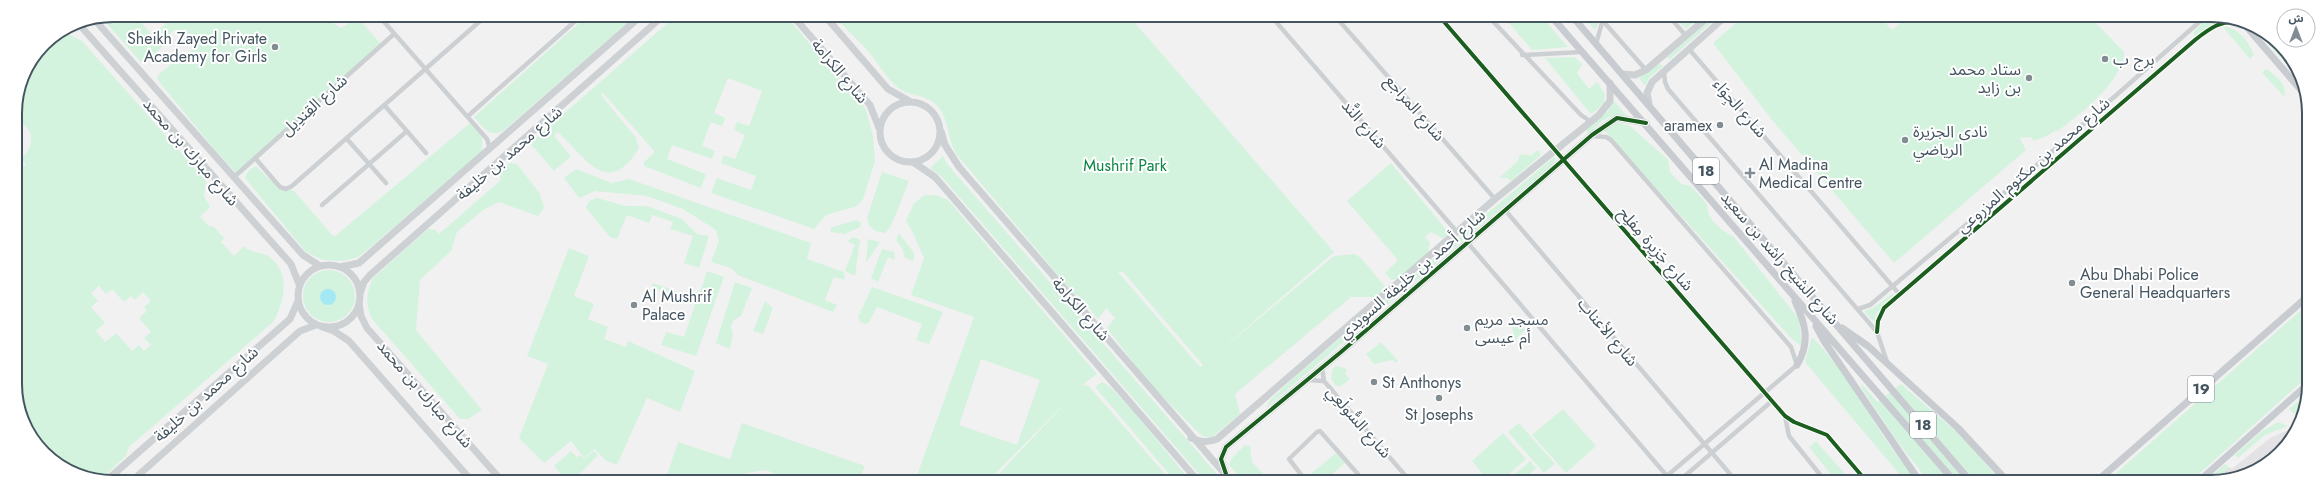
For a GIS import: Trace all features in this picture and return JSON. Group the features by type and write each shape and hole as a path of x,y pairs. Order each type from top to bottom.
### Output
{"main road":[{"name":"شارع محمد بن خليفة","path":"340,267 359,263 635,22"},
{"name":"شارع محمد بن خليفة","path":"360,294 364,282 370,274 657,22"},
{"name":"شارع الكرامة","path":"798,22 870,105 880,130"},
{"name":"شارع الكرامة","path":"830,22 888,89 912,102"},
{"name":"شارع الشيخ راشد بن سعيد","path":"1556,22 1646,123 1949,475"},
{"name":"شارع الشيخ راشد بن سعيد","path":"1577,22 1649,104 1965,475"},
{"path":"1623,74 1634,75 1646,70 1703,22"},
{"path":"1649,104 1647,93 1650,85 1664,70 1719,22"},
{"name":"شارع مبارك بن محمد","path":"98,24 302,255 320,266"},
{"name":"شارع مبارك بن محمد","path":"82,27 291,264 299,284"},
{"path":"2250,31 2298,86"},
{"path":"1663,56 1664,62 1672,63"},
{"name":"شارع أحمد بن خليفة السويدي","path":"1191,438 1201,442 1209,442 1217,439 1494,199 1606,108 1610,101 1610,83"},
{"path":"904,102 912,102 919,103 932,111 941,131 938,144 930,155 913,162 896,158 889,153 883,146 880,130 881,123 890,110 904,102"},
{"name":"شارع أحمد بن خليفة السويدي","path":"1227,475 1222,464 1222,453 1226,447 1307,380 1563,160 1617,118 1646,123"},
{"name":"شارع الكرامة","path":"941,131 944,145 959,167 1191,438 1225,475"},
{"name":"شارع الكرامة","path":"913,162 941,183 1193,475"},
{"path":"320,266 340,267 354,278 360,294 359,303 351,318 335,326 319,326 308,319 301,311 298,302 299,284 304,276 320,266"},
{"path":"1791,293 1806,328 1804,352 1797,365"},
{"name":"19","path":"2104,475 2302,301"},
{"name":"شارع محمد بن خليفة","path":"114,475 290,319 298,302"},
{"name":"شارع مبارك بن محمد","path":"359,303 361,316 367,328 497,475"},
{"path":"1812,317 1824,341 1915,475"},
{"name":"شارع محمد بن خليفة","path":"139,475 300,331 319,326"},
{"name":"شارع مبارك بن محمد","path":"319,326 334,331 349,342 467,475"},
{"path":"1838,326 1858,338 1958,428 2002,475"},
{"path":"2206,475 2302,390"},
{"path":"1260,401 1261,410 1268,412"}],"street":[{"path":"384,22 468,116 487,139 490,149"},
{"path":"255,158 280,187 286,189 292,186 427,70 479,22"},
{"path":"468,116 574,22"},
{"name":"شارع النَّد","path":"1276,22 1457,232"},
{"name":"شارع المراجع","path":"1340,22 1494,199"},
{"name":"شارع جَزِيرة مِفلِح","path":"1444,22 1785,416 1827,435 1861,475"},
{"path":"1493,22 1522,55 1581,115 1590,121"},
{"path":"1596,44 1603,22"},
{"path":"1606,22 1646,70"},
{"path":"1674,22 1686,36"},
{"name":"شارع محمد بن مكتوم المزروعي","path":"1858,309 1870,305 1892,285 2022,178 2200,22"},
{"name":"شارع محمد بن مكتوم المزروعي","path":"1877,332 1880,313 1900,295 2195,40 2220,24 2227,24"},
{"path":"2189,33 2195,40"},
{"name":"شارع القِندِيل","path":"234,177 394,34"},
{"name":"شارع الجِوَاء","path":"1689,49 1900,295"},
{"path":"1522,55 1582,52"},
{"path":"1664,70 1665,82 1668,89 1877,332 1889,367"},
{"path":"385,106 426,153"},
{"path":"1581,115 1582,128"},
{"path":"322,205 407,131"},
{"path":"1592,136 1606,137 1611,140 1791,347 1795,355 1797,365 1668,475"},
{"path":"347,139 386,182"},
{"path":"487,139 498,143"},
{"name":"شارع الأعناب","path":"1505,210 1731,475"},
{"path":"1467,242 1666,475"},
{"name":"شارع السُّولَعِي","path":"1322,367 1324,381 1405,475"},
{"name":"شارع السُّولَعِي","path":"1307,380 1324,381"},
{"path":"1687,475 1772,401"},
{"name":"شارع جَزِيرة مِفلِح","path":"1785,416 1789,436 1820,475"},
{"path":"1301,475 1289,459 1317,432 1320,431 1358,475"}],"shaded area":[{"path":"2291,428 2280,444 2271,453 2257,463 2241,470 2221,474 2229,467 2232,469 2270,438"}],"green space":[{"path":"141,22 152,35 167,22 333,22 341,28 351,22 362,22 381,44 242,174 238,175 215,150 157,79 158,75 176,60 179,60 184,65 188,61 185,58 193,48 194,42 183,30 174,30 162,41 163,46 147,61 141,62 106,23"},
{"path":"580,22 629,22 503,131 498,133 490,132 483,128 474,117"},
{"path":"669,22 791,22 866,109 873,136 875,161 863,199 857,206 826,215 814,229 711,193 717,178 751,190 756,176 721,163 724,155 735,159 745,135 734,130 737,122 749,126 762,91 728,78 714,113 725,118 722,126 711,122 702,146 715,151 712,159 672,145 667,159 706,174 701,188 644,166 644,162 655,152 603,93 601,95 636,138 639,148 628,163 617,171 607,172 598,169 588,162 558,132 554,136 571,156 554,171 530,143"},
{"name":"Mushrif Park","path":"840,22 1134,22 1334,252 1215,355 1334,256 1355,254 1361,258 1388,290 1378,297 1351,297 1235,394 1240,414 1211,438 1202,436 1150,384 1107,328 1115,318 1106,308 1098,319 1079,296 1074,294 958,156 954,151 943,114 935,103 907,93 897,87 868,51","holes":["1118,272 1123,272 1203,365 1200,367"]},
{"path":"1508,22 1546,22 1568,47 1532,50"},
{"path":"1589,22 1599,22 1595,30"},
{"path":"1680,22 1694,22 1686,29"},
{"path":"1707,22 1712,22 1669,60 1667,57"},
{"name":"نادى الجزيرة الرياضي","path":"1737,22 1885,22 1892,30 1902,22 2095,22 2124,52 2122,63 2117,74 2100,96 2058,131 2056,130 2047,136 2033,141 2032,137 2020,138 2026,150 1894,263 1772,120 1713,43"},
{"path":"2203,22 2215,22 2195,36 2193,33"},
{"path":"2223,27 2239,32 2243,36 2254,55 2250,59"},
{"path":"67,34 82,41 206,181 204,196 210,207 200,217 210,227 212,225 224,238 221,242 234,256 244,246 247,249 267,255 277,264 283,279 283,296 274,321 129,447 126,456 106,475 89,472 78,468 57,456 41,440 34,430 27,414 23,396 22,169 26,165 22,158 29,149 31,138 30,132 22,124 22,107 25,89 31,73 44,53","holes":["99,286 106,294 112,289 124,302 131,296 135,300 143,292 151,301 144,307 147,311 139,318 151,332 144,338 151,345 144,351 139,345 132,351 116,333 105,342 96,331 105,323 91,307 98,301 91,293"]},
{"path":"2264,39 2283,57 2291,69"},
{"path":"1574,57 1582,64 1577,73 1589,89 1597,82 1605,94 1604,103 1593,113 1590,113 1545,58"},
{"path":"1659,64 1663,66 1649,78 1645,86 1639,78"},
{"path":"2267,69 2282,84 2285,92 2284,97 2262,72"},
{"path":"1612,99 1627,116 1609,117 1597,125 1588,134 1586,130 1608,111"},
{"path":"1617,122 1630,126 1668,160 1670,172 1681,184 1691,186 1707,204 1709,215 1712,220 1720,228 1734,237 1799,319 1802,347 1791,338 1604,130"},
{"path":"470,123 482,137 482,151 371,247 358,257 344,261 323,260 306,252 245,178 249,170 256,166 269,179 294,191 334,237"},
{"path":"1538,150 1541,155 1511,181 1507,178 1499,178 1517,162 1520,155 1526,154 1530,156"},
{"path":"943,156 947,164 1218,475 1200,475 942,177 930,168"},
{"path":"1554,157 1556,159 1553,164 1266,408 1270,400 1300,372"},
{"path":"510,163 517,164 540,194 544,208 538,216 499,202 483,210 457,232 451,251 420,280 416,330 482,410 468,419 460,419 372,319 368,308 367,298 373,278 428,229 435,230 439,234 501,180 500,172"},
{"path":"1391,163 1449,233 1444,239 1431,232 1425,237 1430,243 1428,253 1400,278 1392,280 1385,273 1398,260 1347,201"},
{"path":"576,169 612,183 629,179 811,243 807,259 844,272 845,280 834,277 825,300 837,305 833,312 738,275 731,268 711,262 719,241 716,230 683,209 647,196 595,191 579,198 564,178"},
{"path":"882,172 909,181 891,226 885,233 876,231 869,226 867,218"},
{"path":"925,195 936,195 948,200 1097,374 1082,385 1089,386 1166,475 998,475 1073,395 994,475 917,475 974,317 911,295 924,258 906,221 914,203","holes":["981,359 1040,380 1017,445 959,425"]},
{"path":"597,198 625,206 647,206 682,219 697,234 709,236 699,268 684,263 693,236 670,229 673,222 652,215 649,223 627,215 617,239 610,237 586,208 589,201"},
{"path":"856,220 861,223 860,227 845,234 831,232 830,228"},
{"path":"899,233 914,253 914,261 905,258 902,248 896,240"},
{"path":"854,237 860,240 855,276 845,271 855,245 847,241"},
{"path":"868,239 880,242 866,263"},
{"path":"569,248 589,256 574,296 594,304 588,319 608,327 604,339 626,347 628,341 695,371 680,412 647,398 617,465 605,460 595,449 584,458 571,441 544,463 519,438 548,364 527,356"},
{"path":"882,249 894,252 895,260 888,257 878,282 871,278"},
{"path":"329,270 343,274 351,282 355,296 351,310 343,318 329,322 315,318 307,310 303,296 307,282 315,274"},
{"path":"707,271 724,277 696,356 661,345 666,332 684,337 695,305 689,302 692,295 701,290"},
{"path":"735,282 752,288 741,316 734,320 731,326 733,334 730,349 716,343"},
{"path":"653,283 689,296 687,303 684,304 675,302 677,296 652,287"},
{"path":"872,287 943,312 929,344 916,340 922,324 877,307 869,322 865,324 860,322 858,317"},
{"path":"1892,294 1895,294 1876,314 1874,322 1864,311 1873,308"},
{"path":"765,301 773,308 763,334 753,331"},
{"path":"2302,309 2302,381 2198,475 2114,475"},
{"path":"1509,312 1525,330 1515,340"},
{"path":"1812,337 1843,374 1890,446 1913,475 1900,475 1805,362"},
{"path":"1381,342 1398,361 1395,363 1393,360 1374,364 1366,354"},
{"path":"1336,366 1345,368 1347,371 1345,373 1350,379 1341,386 1336,386 1331,379 1332,370"},
{"path":"1102,382 1119,396 1185,475 1170,475 1095,387"},
{"path":"1862,384 1877,402 1901,384 1967,441 1995,475 1924,475 1894,437 1861,387"},
{"path":"2300,399 2298,411 2294,414 2289,409"},
{"path":"1563,409 1596,446 1566,473 1532,435"},
{"path":"2278,422 2288,426 2265,435 2238,458 2235,455 2262,431"},
{"path":"742,423 865,466 861,475 778,475 766,470 735,475 665,475 668,472 678,442 730,459"},
{"path":"1519,423 1555,464 1544,473 1508,432"},
{"path":"1503,433 1526,459 1508,475 1484,475 1472,461"},
{"path":"1816,441 1846,475 1831,475 1809,447"},
{"path":"1245,445 1250,446 1252,462 1264,475 1238,475 1229,465 1232,458"},
{"path":"571,451 577,457 580,455 584,459 594,451 598,455 579,475 562,475 554,466"},
{"path":"1336,453 1345,463 1331,475 1310,475"},
{"path":"1530,461 1536,468 1528,475 1514,475"},
{"path":"2225,464 2229,467 2221,474 2213,475"}],"water":[{"path":"328,289 335,294 336,297 331,304 328,305 321,300 320,297 325,290"}],"cycle path":[{"path":"1444,22 1785,416 1794,422 1827,435 1861,475"},
{"path":"1877,332 1878,321 1884,308 2195,40 2211,28 2222,23"},
{"path":"1226,475 1221,459 1226,447 1341,352 1592,135 1617,118 1646,123"}],"place":[{"name":"Sheikh Zayed Private Academy for Girls","path":"275,47"},
{"name":"برج ب","path":"2105,59"},
{"name":"ستاد محمد بن زايد","path":"2029,78"},
{"name":"aramex","path":"1720,125"},
{"name":"نادى الجزيرة الرياضي","path":"1905,140"},
{"name":"Al Madina Medical Centre","path":"1750,173"},
{"name":"Abu Dhabi Police General Headquarters","path":"2072,283"},
{"name":"Al Mushrif Palace","path":"634,305"},
{"name":"مسجد مريم أم عيسى","path":"1467,328"},
{"name":"St Anthonys","path":"1374,382"},
{"name":"St Josephs","path":"1439,398"}]}
